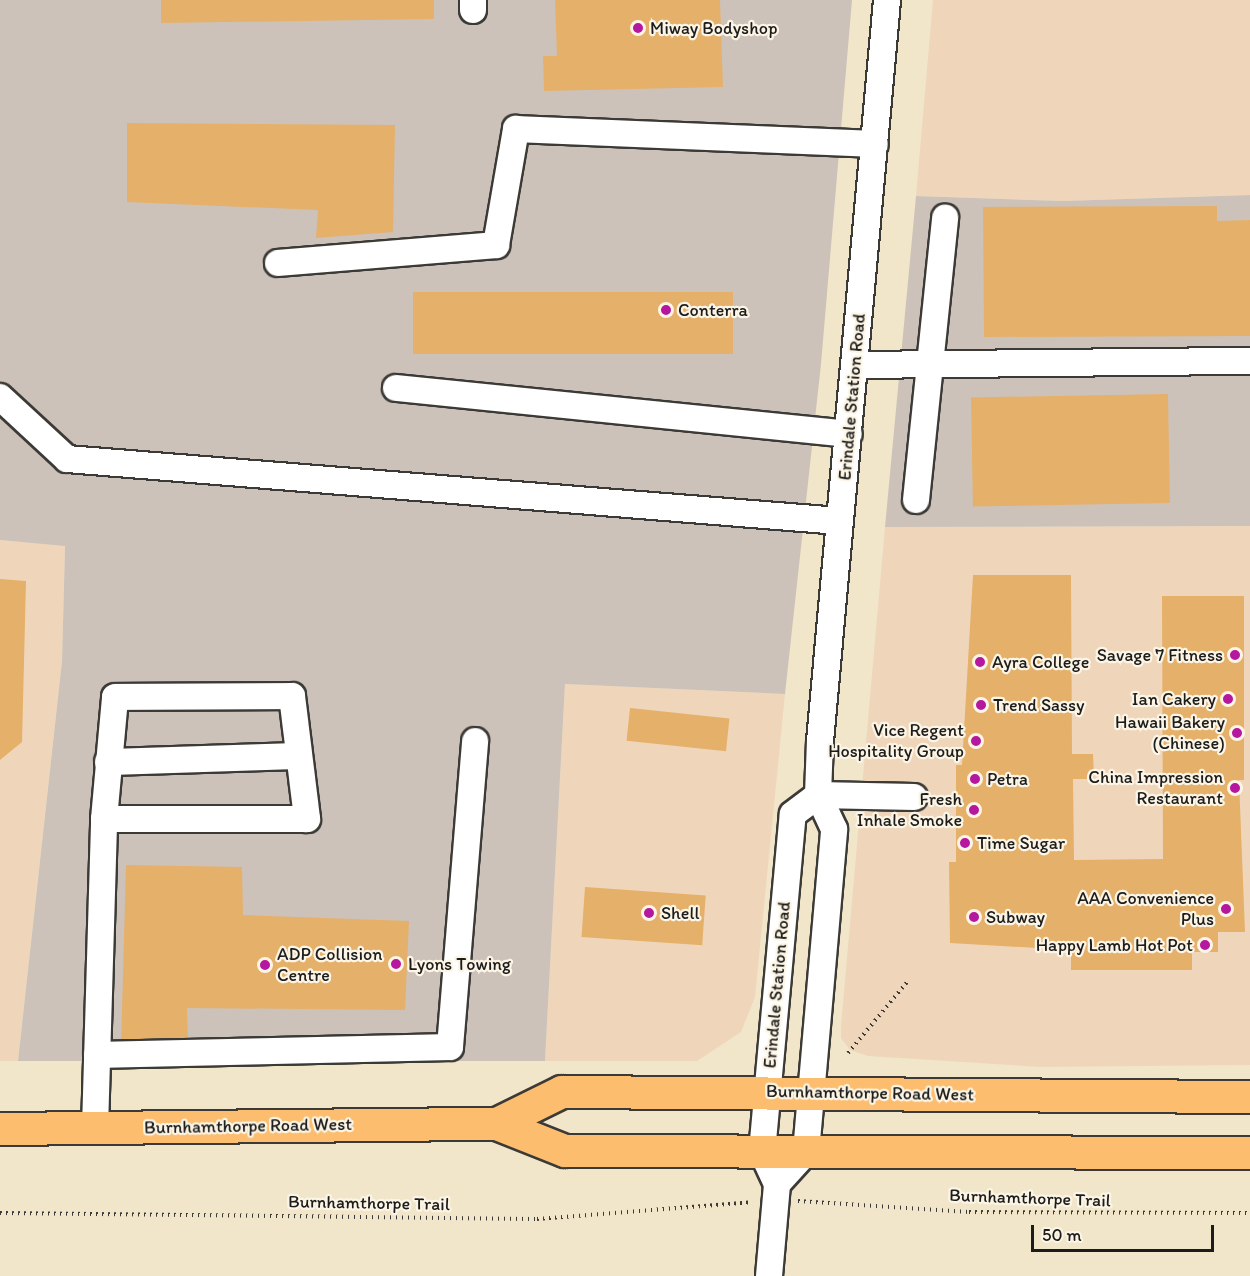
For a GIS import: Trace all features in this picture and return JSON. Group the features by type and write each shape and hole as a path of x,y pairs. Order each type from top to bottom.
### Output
{"main road":[{"name":"Burnhamthorpe Road West","path":"497,1124 562,1092 1250,1096"},
{"name":"Burnhamthorpe Road West","path":"0,1129 497,1124 565,1151 1248,1151"}],"street":[{"name":"Erindale Station Road","path":"806,1152 834,829 818,795 840,520 887,0"},
{"path":"278,263 496,245 516,129 875,144"},
{"path":"916,500 945,217"},
{"path":"855,364 930,366 1250,361"},
{"path":"396,388 849,434"},
{"path":"0,398 68,459 840,520"},
{"path":"95,1128 104,819 115,697 292,696 307,819 104,819"},
{"path":"97,1055 450,1047 475,741"},
{"path":"108,762 299,756"},
{"name":"Erindale Station Road","path":"777,1184 762,1152 793,814 818,795"},
{"path":"818,795 914,797"},
{"path":"769,1276 777,1184 806,1152"}],"path":[{"path":"848,1053 908,981"},
{"name":"Burnhamthorpe Trail","path":"809,1201 969,1212 1250,1213"},
{"name":"Burnhamthorpe Trail","path":"0,1214 537,1219 737,1202"}],"shaded area":[{"path":"0,0 852,0 821,364 785,694 565,684 545,1061 18,1061 62,661 65,546 0,540"},
{"path":"933,0 1250,0 1250,195 1063,201 916,196"},
{"path":"1250,195 1250,526 885,527 916,196 1063,201"},
{"path":"1250,526 1250,1065 1041,1067 868,1056 850,1050 841,1038 841,1026 885,527"},
{"path":"0,540 65,545 62,661 18,1061 0,1061"},
{"path":"565,684 785,694 755,997 741,1032 697,1061 545,1061"}],"building":[{"path":"161,0 434,0 434,19 161,23"},
{"name":"Miway Bodyshop","path":"555,0 720,0 723,87 544,91 543,56 557,56"},
{"path":"127,123 395,125 393,232 316,238 318,210 127,202"},
{"path":"1217,206 1217,221 1250,220 1250,336 984,337 983,207"},
{"path":"413,292 733,292 733,354 413,354"},
{"path":"1168,394 1170,503 973,506 971,397"},
{"path":"973,575 1071,575 1072,754 1093,754 1094,779 1073,779 1074,860 1163,859 1162,596 1244,596 1244,780 1239,780 1245,932 1218,932 1218,952 1192,952 1192,970 1071,970 1071,950 950,943 949,862 956,862 956,765 962,765"},
{"path":"0,579 26,581 22,742 0,760"},
{"path":"630,708 729,718 726,751 627,741"},
{"name":"ADP Collision Centre","path":"126,865 242,867 243,915 409,921 405,1010 187,1008 188,1044 121,1047"},
{"path":"585,887 706,895 702,945 582,937"}],"place":[{"name":"Miway Bodyshop","path":"638,28"},
{"name":"Conterra","path":"666,310"},
{"name":"Savage 7 Fitness","path":"1235,655"},
{"name":"Ayra College","path":"980,662"},
{"name":"Ian Cakery","path":"1228,699"},
{"name":"Trend Sassy","path":"981,705"},
{"name":"Hawaii Bakery (Chinese)","path":"1237,733"},
{"name":"Vice Regent Hospitality Group","path":"976,741"},
{"name":"Petra","path":"975,779"},
{"name":"China Impression Restaurant","path":"1235,788"},
{"name":"Fresh Inhale Smoke","path":"974,810"},
{"name":"Time Sugar","path":"965,843"},
{"name":"AAA Convenience Plus","path":"1226,909"},
{"name":"Shell","path":"649,913"},
{"name":"Subway","path":"974,917"},
{"name":"Happy Lamb Hot Pot","path":"1205,945"},
{"name":"Lyons Towing","path":"396,964"},
{"name":"ADP Collision Centre","path":"265,965"}]}
